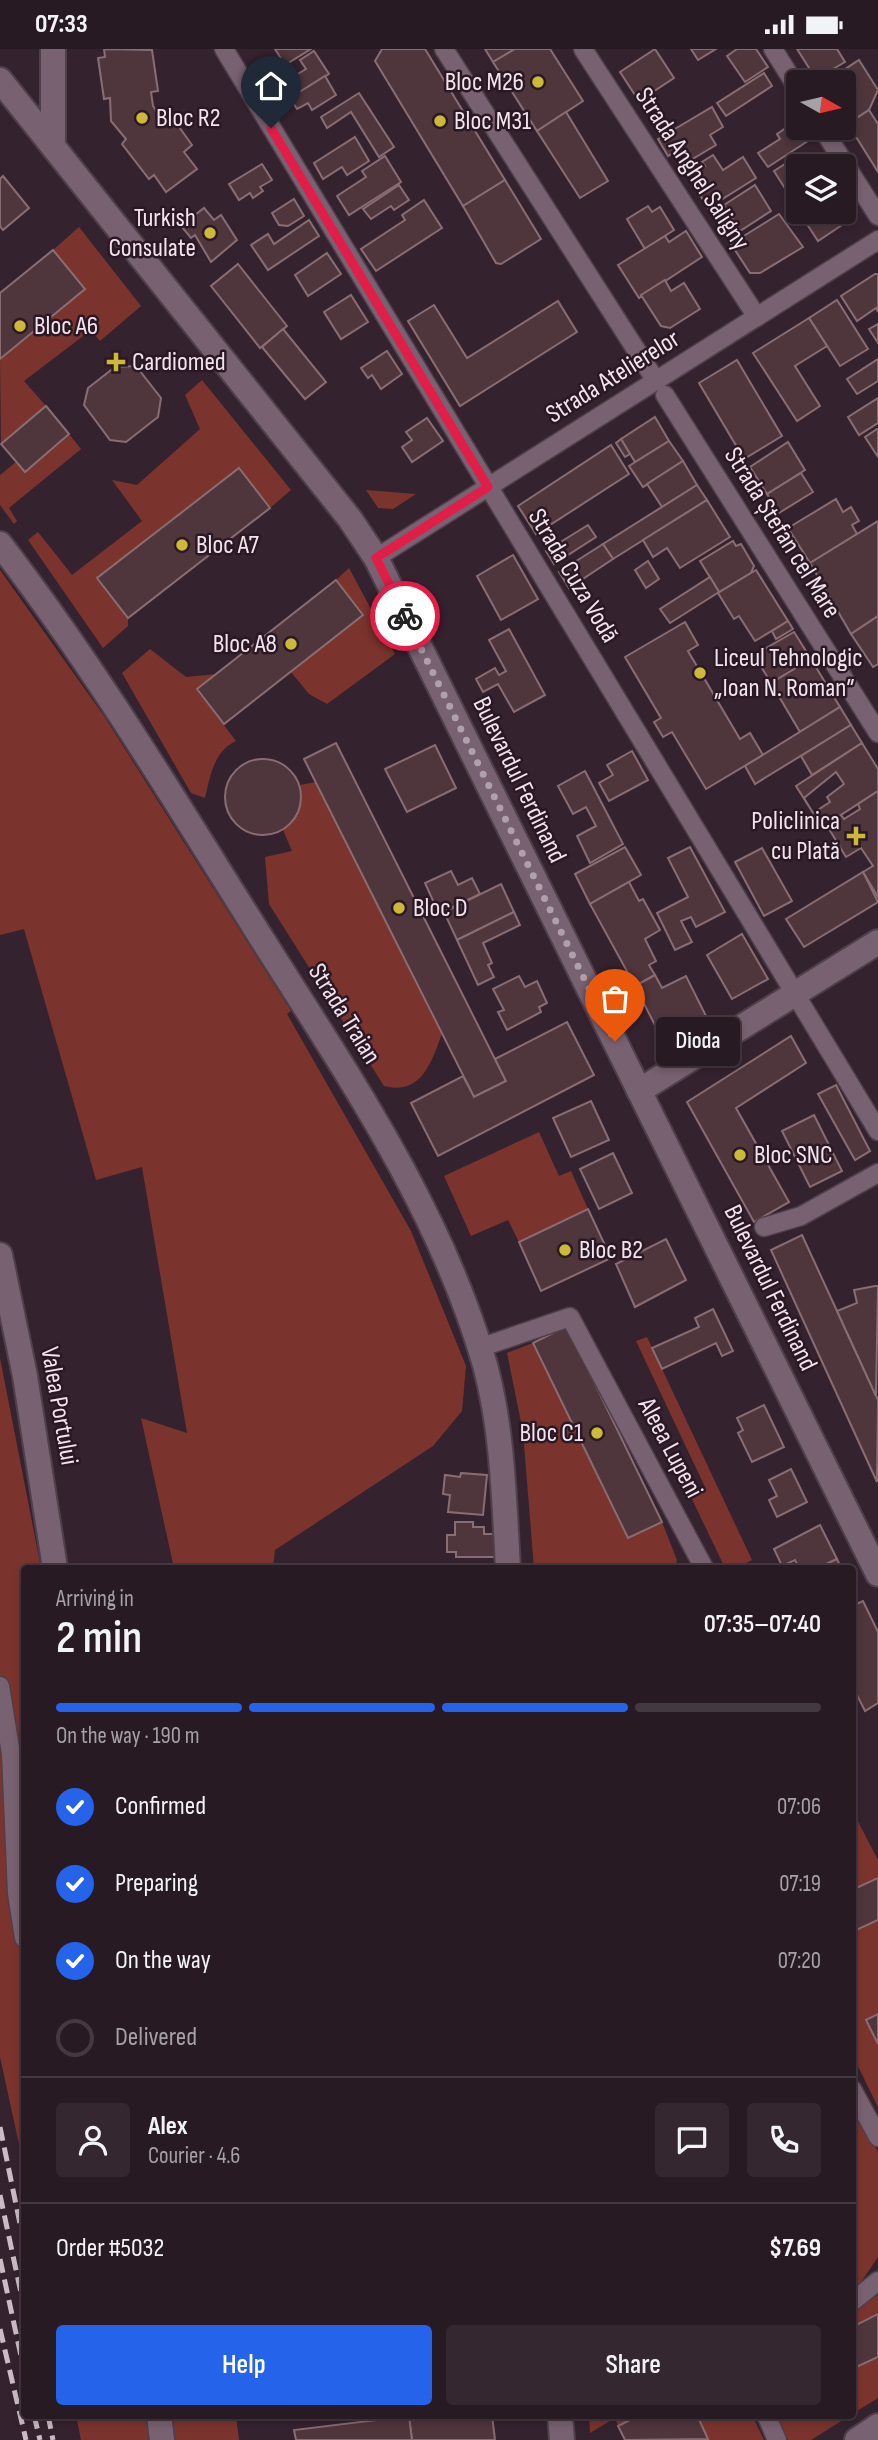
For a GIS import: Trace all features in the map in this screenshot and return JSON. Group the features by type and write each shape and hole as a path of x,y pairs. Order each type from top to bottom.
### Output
{"main road":[{"path":"53,49 53,145"},
{"name":"Bulevardul Ferdinand","path":"0,80 349,517 376,558 878,1574"},
{"name":"Strada Traian","path":"0,544 122,721 372,1115 413,1185 450,1263 479,1348 500,1447 508,1565"},
{"path":"639,1091 878,942"},
{"name":"Valea Portului","path":"0,1255 25,1376 55,1565"},
{"path":"159,2419 162,2440"},
{"path":"560,2419 562,2440"},
{"path":"857,2440 878,2427"}],"street":[{"name":"Strada Cuza Vodă","path":"223,49 878,1131"},
{"name":"Strada Ștefan cel Mare","path":"443,49 878,733"},
{"name":"Strada Anghel Saligny","path":"583,49 757,317"},
{"path":"773,49 786,70"},
{"path":"830,140 878,216"},
{"name":"Strada Atelierelor","path":"376,558 488,487 660,388 757,317 878,240"},
{"path":"764,1227 801,1216 878,1173"},
{"name":"Aleea Lupeni","path":"479,1348 570,1317 702,1565"},
{"path":"0,1686 11,1754 17,1893 21,1919"},
{"path":"856,2096 878,2137"},
{"path":"856,2299 878,2281"},
{"path":"768,2419 777,2440"}],"shaded area":[{"path":"79,227 141,306 100,341 91,330 24,381 46,406 1,444 0,359 85,290 53,250"},
{"path":"202,380 291,490 270,508 239,469 97,578 128,618 128,626 103,648 28,540 38,532 72,575 142,521 112,480 137,485 200,429 185,395"},
{"path":"69,434 81,449 9,508 17,521 14,524 0,505 0,475 16,462 25,472"},
{"path":"366,490 416,494 393,509 378,508"},
{"path":"349,568 395,654 327,704 309,694 291,672 363,615 336,580"},
{"path":"0,570 104,716 291,1011 287,1014 411,1231 466,1366 462,1411 433,1446 275,1550 273,1565 173,1565 141,1418 187,1433 142,1167 96,1180 24,929 0,935"},
{"path":"150,649 186,677 217,674 197,690 236,741 218,758 205,798 191,793 122,673"},
{"path":"316,782 442,1033 429,1065 416,1081 407,1086 384,1086 269,904 265,857 292,851 283,830 299,811 300,785"},
{"path":"539,1132 559,1176 571,1171 588,1209 519,1242 508,1220 471,1236 444,1176"},
{"path":"647,1337 752,1560 742,1565 724,1565 690,1495 705,1487 636,1341"},
{"path":"533,1343 627,1538 662,1522 677,1560 676,1565 534,1565 523,1432 507,1353"},
{"path":"0,1358 40,1565 21,1565 21,2153 0,2057"},
{"path":"856,1818 878,1860 878,1878 856,1888"},
{"path":"878,1920 878,2014 866,2020 878,2044 878,2107 856,2062 856,1930"},
{"path":"856,2112 878,2152 878,2257 856,2286"},
{"path":"878,2295 878,2314 856,2325 856,2307"},
{"path":"878,2357 878,2398 856,2412 856,2367"},
{"path":"77,2419 236,2419 239,2440 81,2440"},
{"path":"589,2419 613,2419 590,2433"},
{"path":"615,2419 632,2419 618,2426"},
{"path":"699,2419 754,2419 764,2440 706,2440 708,2438"},
{"path":"779,2419 845,2419 811,2440 788,2440"}],"building":[{"name":"Bloc R2","path":"104,49 152,50 158,91 151,92 153,106 159,115 167,110 192,145 184,152 197,169 166,192 154,175 149,179 122,144 126,139 111,121 110,98 104,99 98,58 105,57"},
{"path":"275,49 311,49 285,65"},
{"name":"Bloc M31","path":"382,49 425,49 505,180 463,206 375,61"},
{"path":"485,49 515,49 493,62"},
{"name":"Bloc M26","path":"515,49 550,49 583,101 537,131 493,62"},
{"path":"655,49 674,78 639,101 620,72"},
{"path":"691,49 716,49 698,60"},
{"path":"737,49 756,49 768,67 745,82 727,56"},
{"path":"797,49 837,49 845,62 831,70 810,70"},
{"path":"314,51 329,74 290,98 281,84 306,69 300,60"},
{"path":"859,60 878,90 869,110 856,118 856,70 844,70"},
{"path":"764,73 772,86 726,116 717,103"},
{"path":"325,76 336,95 312,110 308,103 297,109 290,98"},
{"path":"359,93 394,147 379,157 351,112 327,128 321,117"},
{"path":"712,107 723,127 710,135 716,145 689,161 682,147 668,156 658,139"},
{"path":"869,110 878,124 878,172 856,137 856,119"},
{"path":"566,112 608,181 580,198 537,131"},
{"path":"786,128 786,140 809,140 768,167 758,153 780,139 777,134"},
{"path":"355,137 369,161 347,175 342,167 323,179 314,163"},
{"path":"713,155 723,170 743,157 756,178 708,208 689,177 705,166 702,162"},
{"path":"385,156 401,182 349,215 337,196 366,177 362,171"},
{"path":"786,163 786,190 774,171"},
{"path":"262,164 272,180 260,187 263,191 253,198 250,193 239,200 229,184"},
{"path":"3,176 29,208 3,230 0,226 0,179"},
{"path":"505,180 541,239 501,264 496,263 463,206"},
{"path":"399,185 409,200 394,210 391,206 371,219 363,209"},
{"path":"755,185 771,211 740,231 724,205"},
{"path":"294,199 304,216 288,226 279,225 272,213"},
{"path":"424,200 442,228 376,271 361,249 405,220 402,215"},
{"path":"648,206 652,212 660,207 674,230 645,249 627,219"},
{"name":"Turkish Consulate","path":"204,208 214,220 221,215 237,240 211,262 195,235 191,238 181,226"},
{"path":"779,214 803,247 760,273 750,273 731,244"},
{"path":"309,220 319,236 268,270 251,245 268,234 274,244"},
{"path":"807,224 844,224 818,241"},
{"path":"686,231 702,257 639,298 618,265 665,236 669,242"},
{"name":"Bloc A6","path":"53,250 85,289 0,359 0,293"},
{"path":"327,253 341,274 308,296 295,275"},
{"path":"238,264 287,326 260,348 211,286"},
{"path":"878,274 878,312 876,308 857,321 841,296"},
{"path":"665,280 671,291 684,283 700,309 670,328 661,326 641,295"},
{"path":"351,295 368,322 341,339 324,312"},
{"path":"837,300 868,349 840,366 809,318"},
{"path":"558,301 577,332 460,406 408,321 434,305 467,358"},
{"path":"809,318 827,346 795,366 820,406 797,421 753,353"},
{"path":"878,324 878,343 869,329"},
{"path":"283,329 326,382 305,399 262,347"},
{"path":"387,351 402,374 381,389 372,375 368,378 361,368"},
{"path":"878,359 878,381 857,394 847,379"},
{"path":"737,360 782,436 744,459 699,383"},
{"path":"136,366 161,398 158,417 126,442 110,440 84,405 88,388 115,367"},
{"path":"878,398 878,423 859,435 848,417"},
{"path":"46,406 69,434 25,472 1,444"},
{"path":"655,417 669,441 635,462 621,439"},
{"path":"427,418 443,441 412,462 402,447 412,440 406,432"},
{"path":"878,430 878,457 865,437"},
{"path":"621,439 630,454 625,457 616,443"},
{"path":"669,441 683,461 643,487 629,466"},
{"path":"788,442 805,470 767,494 750,467"},
{"path":"611,445 629,474 536,534 518,506"},
{"path":"683,461 697,485 662,507 647,484"},
{"name":"Bloc A7","path":"239,468 270,508 128,618 97,578"},
{"path":"801,473 813,492 779,513 767,494"},
{"path":"697,485 707,500 613,559 603,544"},
{"path":"836,499 843,512 851,507 859,521 852,525 857,534 810,563 788,528"},
{"path":"707,500 730,537 680,568 667,548 653,557 643,540"},
{"path":"878,521 878,616 851,634 810,563"},
{"path":"588,525 596,537 554,564 546,551"},
{"path":"733,541 736,546 741,544 754,566 751,573 719,592 700,561"},
{"path":"603,544 613,559 569,588 559,572"},
{"path":"513,555 538,599 501,620 477,576"},
{"path":"648,561 659,579 646,588 635,570"},
{"path":"756,570 788,621 755,641 739,616 734,619 718,593"},
{"path":"710,577 719,592 670,623 660,609"},
{"name":"Bloc A8","path":"336,580 363,615 224,724 197,689"},
{"path":"878,616 878,664 873,667 851,634"},
{"path":"788,621 793,629 776,639 772,631"},
{"path":"685,622 698,645 688,651 740,739 750,733 763,755 706,789 672,732 663,737 654,722 661,718 625,657"},
{"path":"509,629 545,695 514,712 498,684 483,692 476,679 495,668 499,675 506,671 489,640"},
{"path":"794,632 811,659 771,683 754,655"},
{"path":"811,659 840,707 800,732 771,683"},
{"path":"840,707 851,725 755,784 745,766"},
{"path":"851,725 862,743 812,775 801,756"},
{"name":"Bloc D","path":"336,743 506,1081 474,1097 304,759"},
{"path":"862,743 878,769 878,791 822,827 813,813 830,802 827,797 844,784 836,772 804,798 811,809 796,786"},
{"path":"435,745 456,788 407,812 385,769"},
{"path":"632,751 648,780 609,801 599,783 613,775 607,765"},
{"path":"263,759 278,762 290,770 298,782 301,797 298,812 290,824 278,832 263,835 248,832 236,824 228,812 225,797 228,782 236,770 248,762"},
{"path":"585,771 623,844 590,863 577,836 596,826 586,807 573,814 558,786"},
{"name":"Policlinica cu Plată","path":"878,791 878,897 863,872 873,866 861,848 846,857 826,824 841,815 844,819 860,809 858,804"},
{"path":"625,847 641,875 590,904 575,874"},
{"path":"690,847 725,912 696,927 691,917 681,921 692,942 675,950 657,913 688,897 668,858"},
{"path":"762,848 792,901 764,916 735,862"},
{"path":"451,871 458,885 472,878 480,894 439,914 425,883"},
{"path":"863,872 878,902 804,947 786,919"},
{"path":"629,882 639,901 643,899 660,930 645,939 656,961 649,965 655,975 635,986 590,904"},
{"path":"501,884 514,912 457,940 444,912"},
{"path":"514,912 520,925 483,943 492,963 488,965 494,977 478,985 457,940"},
{"path":"742,934 768,979 732,999 707,955"},
{"path":"655,975 662,988 686,976 707,1018 663,1041 635,986"},
{"path":"519,976 525,987 537,981 547,1003 539,1007 541,1012 507,1030 498,1012 504,1010 493,989"},
{"path":"567,1022 594,1075 438,1156 411,1103 463,1076 474,1097 506,1081 495,1059"},
{"name":"Bloc SNC","path":"791,1036 806,1063 736,1108 789,1202 754,1222 687,1102"},
{"path":"836,1085 870,1151 855,1160 818,1094"},
{"path":"591,1101 609,1140 571,1157 553,1118"},
{"path":"814,1115 842,1171 810,1187 782,1131"},
{"path":"613,1153 632,1193 599,1209 580,1169"},
{"name":"Bloc B2","path":"588,1209 611,1258 541,1291 519,1242"},
{"path":"802,1235 878,1400 877,1482 771,1250"},
{"path":"666,1239 686,1280 635,1307 616,1264"},
{"path":"878,1286 876,1396 837,1311 857,1303 854,1290"},
{"path":"713,1309 733,1351 722,1356 716,1343 662,1369 652,1348 699,1327 695,1318"},
{"name":"Bloc C1","path":"567,1326 662,1522 628,1538 533,1343"},
{"path":"764,1405 784,1447 752,1462 738,1433 743,1430 737,1418"},
{"path":"791,1469 807,1502 777,1517 769,1500 777,1496 769,1480"},
{"path":"461,1473 487,1475 483,1515 448,1512 450,1495 443,1494 445,1475 460,1477"},
{"path":"455,1522 473,1522 473,1527 484,1527 484,1534 497,1534 496,1557 456,1557 456,1552 447,1552 447,1535 455,1535"},
{"path":"820,1525 837,1559 824,1565 798,1565 795,1560 782,1565 774,1549"},
{"path":"837,1559 840,1565 824,1565"},
{"path":"863,1601 878,1632 878,1703 865,1711 856,1693 856,1604"},
{"path":"878,1878 878,1920 856,1930 856,1888"},
{"path":"878,2014 878,2044 866,2020"},
{"path":"878,2314 878,2357 856,2367 856,2325"},
{"path":"384,2419 409,2419 412,2440 296,2440 294,2430"},
{"path":"409,2419 492,2419 495,2440 412,2440"},
{"path":"632,2419 699,2419 708,2439 625,2440 618,2426"}],"railway":[{"path":"0,2127 21,2228"},
{"path":"0,2195 21,2293"},
{"path":"0,2259 21,2356"},
{"path":"0,2329 21,2419"},
{"path":"21,2419 26,2440"},
{"path":"35,2419 40,2440"},
{"path":"49,2419 53,2440"}],"way so far":[{"path":"405,616 615,1041"}],"place":[{"name":"Bloc M26","path":"538,82"},
{"name":"Bloc R2","path":"142,118"},
{"name":"Bloc M31","path":"440,121"},
{"name":"Turkish Consulate","path":"210,233"},
{"name":"Bloc A6","path":"20,326"},
{"name":"Cardiomed","path":"116,362"},
{"name":"Bloc A7","path":"182,545"},
{"name":"Bloc A8","path":"291,644"},
{"name":"Liceul Tehnologic „Ioan N. Roman”","path":"700,673"},
{"name":"Policlinica cu Plată","path":"856,836"},
{"name":"Bloc D","path":"399,908"},
{"name":"Dioda","path":"615,1041"},
{"name":"Bloc SNC","path":"740,1155"},
{"name":"Bloc B2","path":"565,1250"},
{"name":"Bloc C1","path":"597,1433"}],"route":[{"path":"271,128 488,487 376,558 405,616"}]}
